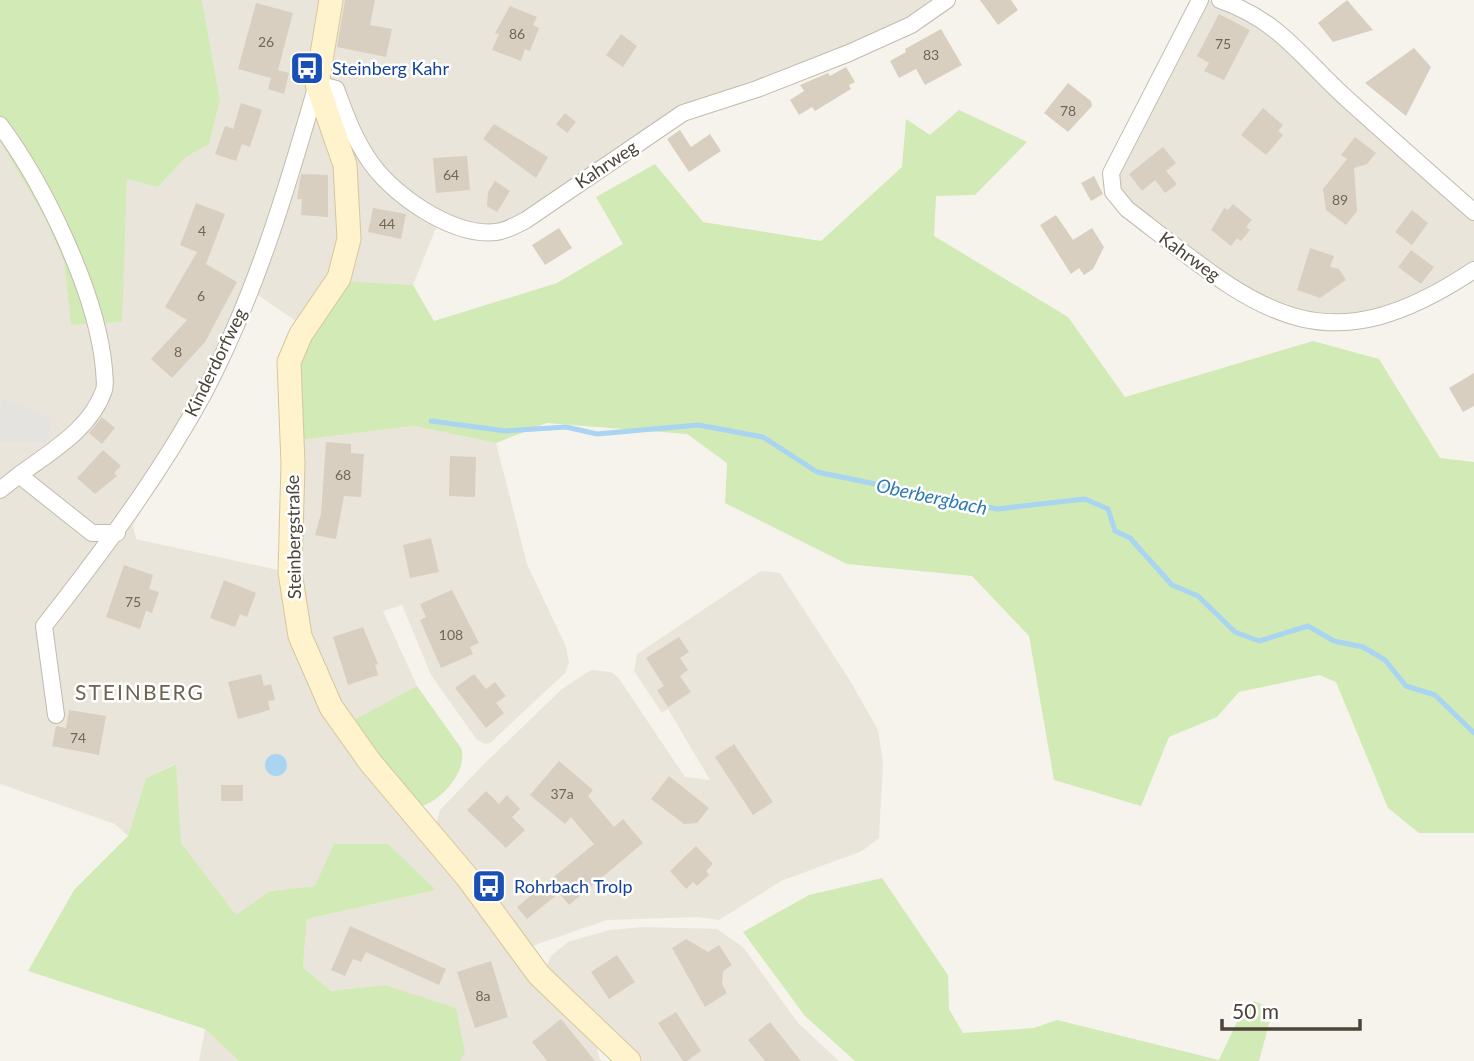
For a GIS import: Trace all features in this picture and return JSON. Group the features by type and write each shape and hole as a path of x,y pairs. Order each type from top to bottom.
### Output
{"main road":[{"path":"317,84 331,0"},
{"name":"Steinbergstraße","path":"317,84 345,165 349,239 340,278 301,334 289,362 293,464 290,572 300,636 331,707 370,762 467,877 539,975 610,1053 629,1061"}],"street":[{"name":"Kahrweg","path":"317,84 336,89 352,131 368,160 400,195 451,223 471,230 498,232 526,220 691,109 757,89 849,53 902,30 947,0"},
{"name":"Kahrweg","path":"1200,0 1111,173 1113,192 1127,209 1253,301 1319,324 1365,321 1393,312 1446,288 1474,270"},
{"path":"1220,0 1244,8 1273,25 1343,96 1474,212"},
{"name":"Kinderdorfweg","path":"56,715 44,625 117,533 204,393 263,261 317,84"},
{"path":"0,125 23,155 80,274 102,348 105,388 80,428 0,490"},
{"path":"19,475 92,533 117,533"}],"shaded area":[{"path":"202,0 938,0 908,20 755,84 720,93 523,215 497,226 473,225 442,213 413,285 346,281 312,332 255,293 203,402 133,525 136,539 278,570 297,571 299,440 414,426 496,443 527,564 566,647 569,663 565,673 490,743 485,744 477,740 431,675 402,605 383,611 417,686 351,722 436,824 440,810 484,764 562,689 591,670 611,672 618,677 685,777 710,780 668,709 662,713 634,671 637,654 761,571 780,573 849,679 878,730 883,763 879,838 862,851 781,881 719,920 698,917 607,920 529,947 545,969 551,956 568,942 609,930 644,927 717,929 743,947 798,1023 839,1061 640,1061 609,1032 597,1050 601,1061 460,1061 465,1052 385,985 331,991 303,967 307,919 436,890 315,886 270,891 236,916 181,843 175,764 146,778 128,836 115,824 0,784 0,141 45,218 64,262 71,325 121,322 127,178 158,187 186,157 209,144 220,100"},
{"path":"1207,0 1258,21 1474,218 1474,263 1415,297 1364,315 1319,319 1256,296 1131,205 1119,190 1117,174"},
{"path":"1,398 53,419 46,442 0,442"},
{"path":"205,1029 239,1061 199,1061"}],"green space":[{"path":"0,0 202,0 220,100 209,144 186,157 158,187 127,179 122,322 71,325 64,262 45,218 0,141"},
{"path":"959,110 1027,142 975,195 936,196 934,236 1068,317 1125,397 1313,341 1379,359 1440,458 1474,462 1474,833 1419,833 1388,808 1336,682 1319,675 1239,692 1217,717 1169,737 1141,806 1054,780 1029,636 972,576 847,564 725,503 727,463 687,434 547,423 496,443 414,426 299,440 294,376 302,353 346,281 413,285 434,321 557,283 623,244 596,197 655,164 703,222 821,241 902,167 906,119 930,135"},
{"path":"417,686 461,748 462,756 461,765 452,783 437,798 421,806 350,722"},
{"path":"176,764 181,843 236,915 270,891 315,886 334,844 388,844 436,890 307,919 303,967 331,991 385,985 456,1008 465,1053 460,1061 239,1061 205,1029 28,971 74,890 128,836 146,778"},
{"path":"882,878 948,975 949,1009 963,1033 1034,1028 1057,1020 1219,1060 1243,1009 1254,1001 1273,1009 1259,1061 855,1061 805,1016 743,932 809,895"}],"water":[{"path":"276,754 284,757 287,765 284,773 276,776 268,773 265,765 268,757"}],"building":[{"path":"345,0 375,0 370,25 392,29 386,57 337,47"},
{"path":"980,0 1011,0 1018,10 998,25"},
{"path":"1347,0 1373,30 1333,42 1318,23"},
{"path":"256,3 293,13 278,70 289,73 284,94 268,89 271,78 238,69"},
{"path":"510,6 537,17 533,25 539,28 530,51 525,49 521,61 492,50 499,34 495,33"},
{"path":"1219,14 1250,30 1224,80 1204,71 1209,63 1197,56"},
{"path":"941,29 962,65 925,85 916,69 899,78 890,61 906,52 905,49"},
{"path":"621,34 637,46 623,67 606,55"},
{"path":"1414,48 1431,67 1406,116 1365,83"},
{"path":"846,67 855,82 849,85 851,89 815,111 812,107 799,115 790,100 804,91 800,85 828,73 830,76"},
{"path":"1068,83 1091,101 1092,106 1068,132 1044,113"},
{"path":"241,103 262,110 250,147 242,144 236,161 215,154 225,126 233,129"},
{"path":"1263,108 1283,125 1278,131 1283,135 1266,155 1241,135"},
{"path":"565,113 576,122 567,133 556,124"},
{"path":"494,124 548,157 536,178 483,139"},
{"path":"680,130 691,147 710,134 721,151 689,172 667,139"},
{"path":"1355,137 1376,153 1367,164 1354,168 1357,211 1346,225 1326,210 1323,189 1347,159 1341,155"},
{"path":"1163,147 1176,163 1166,171 1177,184 1165,193 1155,180 1142,191 1129,174"},
{"path":"467,156 470,190 436,193 433,158"},
{"path":"301,174 328,175 328,217 301,215 302,199 297,199"},
{"path":"1094,176 1103,194 1091,201 1081,183"},
{"path":"495,181 510,191 497,212 487,206 488,192"},
{"path":"196,203 225,214 206,264 237,282 205,342 172,378 151,359 187,320 165,307 197,252 180,245"},
{"path":"1233,204 1252,220 1246,227 1250,230 1241,241 1237,238 1231,246 1211,230 1224,208 1228,210"},
{"path":"373,208 406,214 401,239 368,232"},
{"path":"1412,210 1428,223 1412,245 1395,232"},
{"path":"1056,215 1073,240 1092,228 1104,247 1093,269 1084,275 1079,268 1071,274 1040,225"},
{"path":"559,228 572,248 545,265 532,245"},
{"path":"1310,248 1334,256 1330,267 1339,269 1346,280 1320,298 1297,290"},
{"path":"1411,250 1434,267 1421,284 1398,267"},
{"path":"1474,373 1474,406 1463,412 1449,388"},
{"path":"102,417 115,428 102,444 89,433"},
{"path":"326,442 351,444 351,453 364,454 361,497 344,496 336,539 315,535 321,514"},
{"path":"103,450 121,466 114,473 117,476 95,494 77,478"},
{"path":"450,456 476,457 475,497 449,496"},
{"path":"431,538 439,572 410,578 403,545"},
{"path":"124,565 153,575 149,589 159,592 152,613 146,611 140,629 106,617"},
{"path":"224,580 256,593 247,617 240,614 235,627 210,618"},
{"path":"452,590 479,643 470,647 473,654 441,668 420,620 426,617 420,604"},
{"path":"363,627 378,664 375,665 378,675 348,685 333,637"},
{"path":"679,637 689,652 680,658 688,670 680,676 691,692 668,707 657,690 664,686 646,658"},
{"path":"261,674 264,686 271,684 275,700 268,701 270,710 238,719 228,682"},
{"path":"474,674 486,689 495,682 506,696 496,703 504,713 486,728 455,688"},
{"path":"69,710 106,716 99,755 52,746 56,726 66,728"},
{"path":"734,744 773,802 753,815 715,757"},
{"path":"559,761 593,790 588,796 614,827 623,819 643,843 569,905 559,893 527,919 517,907 594,844 571,817 565,824 530,795"},
{"path":"669,776 709,808 697,823 684,824 651,799"},
{"path":"221,785 243,785 243,801 221,801"},
{"path":"486,791 499,804 507,795 520,809 512,817 525,830 506,848 467,810"},
{"path":"696,846 713,864 706,871 709,875 697,886 693,882 686,889 670,871"},
{"path":"350,926 446,969 439,985 366,952 361,962 353,959 345,976 331,970"},
{"path":"686,939 708,952 719,945 732,965 723,971 722,984 727,993 705,1007 672,948"},
{"path":"617,955 635,982 609,999 591,972"},
{"path":"491,961 508,1017 475,1028 457,972"},
{"path":"676,1012 701,1051 687,1061 683,1061 658,1023"},
{"path":"561,1019 595,1061 547,1061 532,1042"},
{"path":"770,1022 801,1061 765,1061 748,1040"}],"waterway":[{"name":"Oberbergbach","path":"431,421 506,431 566,427 597,434 698,425 763,437 817,472 997,509 1085,499 1108,509 1115,531 1130,538 1172,585 1198,596 1235,632 1259,641 1308,626 1334,641 1363,647 1385,660 1406,686 1435,695 1474,733"}],"place":[{"name":"Steinberg Kahr","path":"307,68"},
{"name":"Rohrbach Trolp","path":"489,886"}],"district":[{"name":"STEINBERG","path":"140,691"}]}
